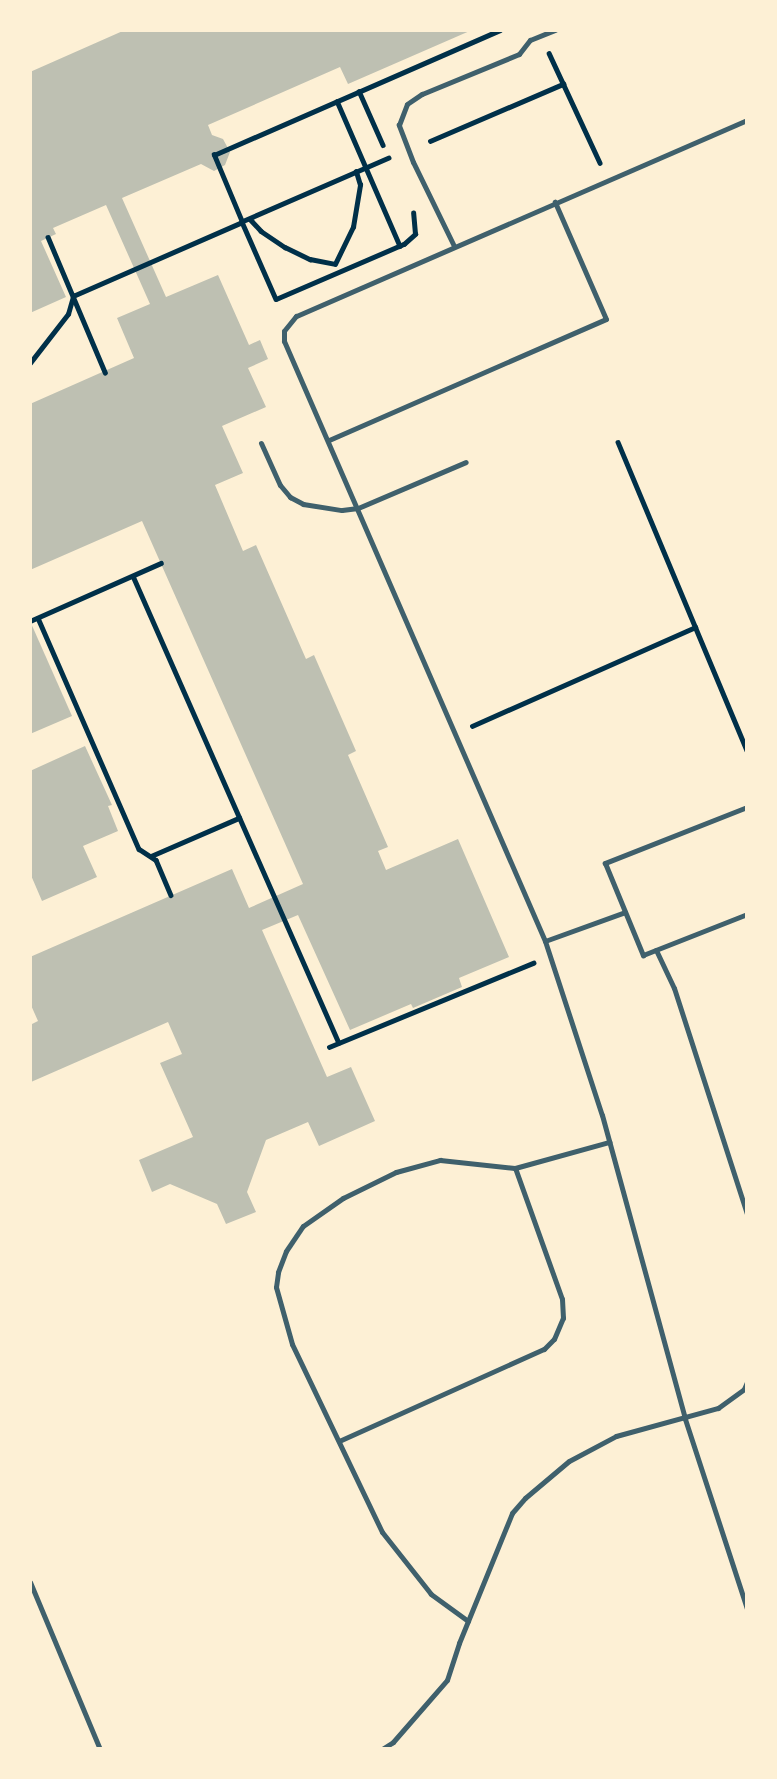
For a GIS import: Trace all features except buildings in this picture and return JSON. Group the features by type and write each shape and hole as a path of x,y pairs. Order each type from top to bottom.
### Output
{"lane":[{"path":"454,246 413,162 399,125 407,104 422,94 519,54 530,40 555,30"},
{"path":"747,120 296,316 289,323 284,341 545,941 609,1142 685,1419 747,1609"},
{"path":"329,440 606,319 555,202"},
{"path":"261,443 280,485 290,497 322,508 358,508 466,462"},
{"path":"747,807 605,863 643,955 747,914"},
{"path":"545,941 625,912"},
{"path":"656,950 674,988 747,1214"},
{"path":"468,1621 431,1594 382,1532 287,1330 276,1287 278,1272 293,1238 314,1217 343,1198 421,1163 460,1160 515,1168 609,1142"},
{"path":"339,1441 544,1349 554,1339 563,1318 562,1299 515,1168"},
{"path":"382,1749 393,1742 447,1681 512,1513 525,1498 569,1461 616,1436 719,1408 744,1390 747,1382"},
{"path":"30,1582 100,1749"}],"path":[{"path":"410,206 415,218 415,234 401,248 276,299 214,155 500,30"},
{"path":"549,53 607,180"},
{"path":"430,141 563,84"},
{"path":"359,91 394,170"},
{"path":"337,101 401,248"},
{"path":"73,296 388,158"},
{"path":"335,264 348,242 355,219 360,186 356,172"},
{"path":"250,219 261,232 285,247 310,259 335,264"},
{"path":"48,237 105,372"},
{"path":"335,264 339,272"},
{"path":"30,363 68,314 73,296"},
{"path":"618,442 747,750"},
{"path":"30,621 161,563"},
{"path":"132,576 339,1043"},
{"path":"38,618 139,849 156,860 171,895"},
{"path":"456,734 695,627"},
{"path":"150,856 239,818"},
{"path":"329,1047 550,956"}]}
